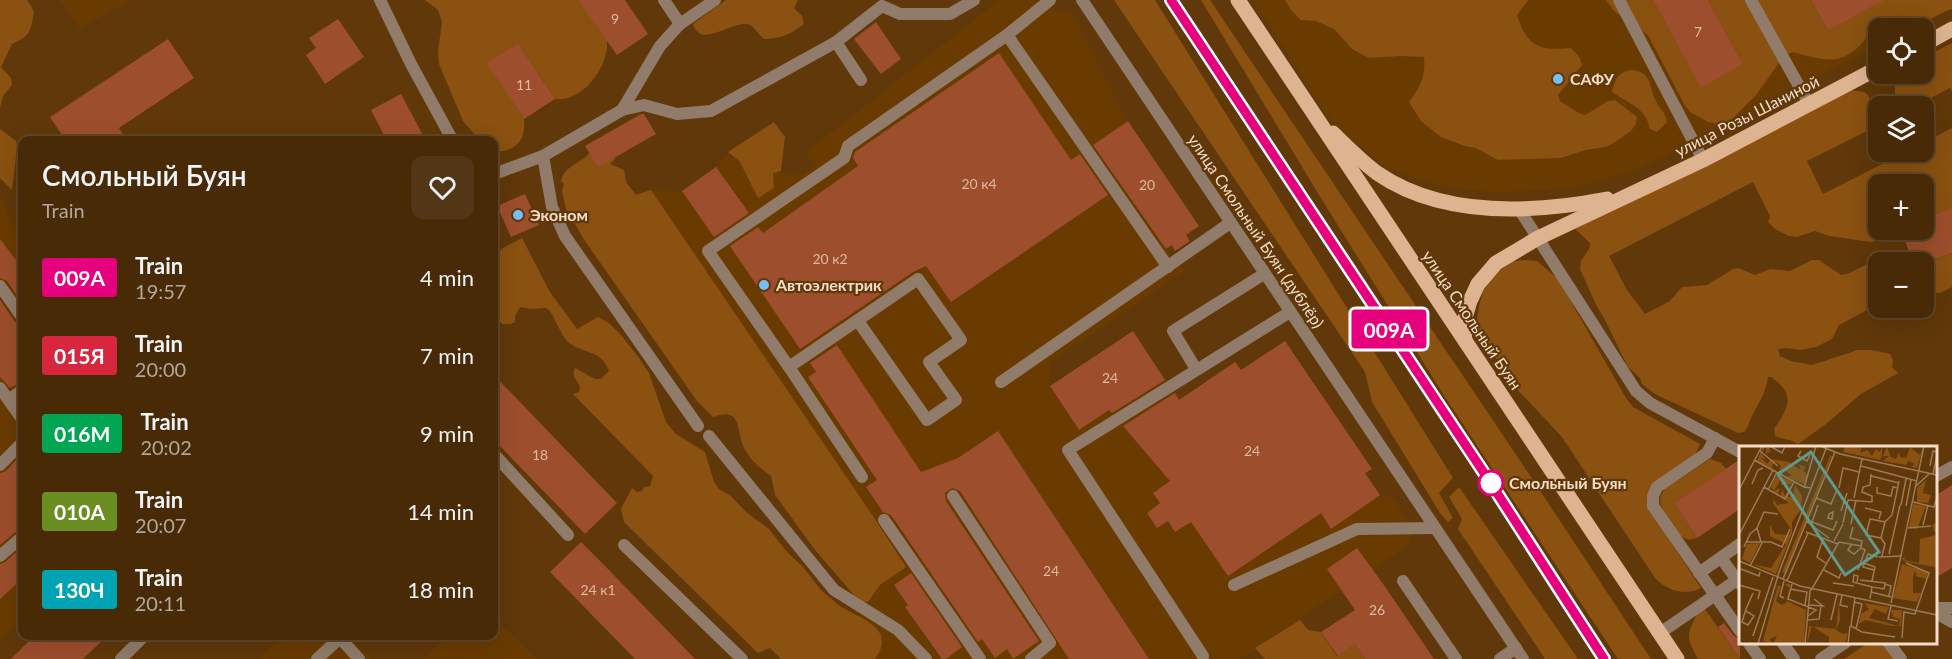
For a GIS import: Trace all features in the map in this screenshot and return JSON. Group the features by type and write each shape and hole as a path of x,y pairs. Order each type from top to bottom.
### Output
{"main road":[{"name":"улица Смольный Буян","path":"1238,0 1677,659"},
{"path":"1934,39 1952,29"},
{"name":"улица Розы Шаниной","path":"1631,194 1703,160 1868,73"},
{"path":"1308,107 1356,156 1378,174 1446,203 1476,207 1519,208 1577,204 1631,194"},
{"path":"1466,343 1463,325 1470,301 1478,284 1496,263 1538,238 1631,194"}],"street":[{"path":"380,0 411,64 450,136"},
{"path":"663,0 680,24"},
{"path":"622,110 660,46 680,24 715,0"},
{"path":"498,173 543,156 622,110 644,105 677,114 711,111 836,42 882,6 900,14 950,14 974,0"},
{"path":"862,477 708,250 844,158 848,146 1007,35 1050,0"},
{"name":"улица Смольный Буян (дублёр)","path":"1082,0 1520,654"},
{"path":"1619,0 1703,160"},
{"path":"1751,0 1809,104"},
{"path":"1007,35 1168,267"},
{"path":"836,42 861,80"},
{"path":"543,156 552,207 566,236 698,426"},
{"path":"1519,208 1636,391 1650,403 1739,451"},
{"path":"1001,382 1230,223"},
{"path":"1196,369 1173,331 1264,274"},
{"path":"789,367 918,279 961,340 929,362 956,400 927,420 858,321"},
{"path":"0,286 18,311"},
{"path":"1203,656 1068,450 1290,312"},
{"path":"0,388 18,413"},
{"path":"9,400 18,393"},
{"path":"709,436 834,590 898,630 926,659"},
{"path":"1715,438 1707,453 1657,487 1653,496 1653,506 1739,630"},
{"path":"0,465 18,447"},
{"path":"498,458 568,535"},
{"path":"1937,475 1952,467"},
{"path":"953,496 1050,643 1030,659"},
{"path":"884,520 980,659"},
{"path":"1234,585 1357,530 1435,528"},
{"path":"0,556 18,540"},
{"path":"624,545 742,659"},
{"path":"1699,573 1739,545"},
{"path":"1660,633 1715,595 1739,582 1721,558"},
{"path":"1403,581 1455,659"},
{"path":"1937,614 1952,622"},
{"path":"121,659 140,640"},
{"path":"317,659 338,640"},
{"path":"342,640 359,659"},
{"path":"1749,644 1760,659"},
{"path":"1783,644 1794,659"},
{"path":"1821,659 1843,644"},
{"path":"1890,644 1901,659"},
{"path":"1500,659 1520,654"}],"shaded area":[{"path":"0,0 27,0 34,11 29,32 12,44 1,67 11,78 12,85 3,96 0,108"},
{"path":"59,0 130,0 80,29"},
{"path":"425,0 583,0 606,36 607,50 604,61 592,81 575,95 565,99 555,99 518,43 488,63 524,119 522,138 519,143 510,149 498,152 498,136 476,136 463,121 439,64 438,51 442,22 438,10"},
{"path":"726,0 798,0 794,8 802,16 804,24 795,31 770,39 764,39 752,26 743,24 710,34 703,35 697,32 693,24"},
{"path":"999,0 1049,0 1053,9 1073,14 1127,121 1094,145 1166,249 1185,271 1050,362 1050,386 1079,430 1162,374 1188,406 1200,386 1235,362 1242,370 1285,341 1372,469 1365,474 1382,501 1390,493 1412,529 1410,544 1240,659 875,659 880,651 866,620 859,617 880,585 906,567 651,190 682,191 716,167 729,154 740,162 759,198 773,172 781,171 785,174 801,175 816,166 805,153"},
{"path":"1114,0 1155,0 1453,478 1439,493 1453,518 1448,522 1440,513 1372,402 1365,372"},
{"path":"1201,0 1210,0 1651,659 1618,659 1445,397"},
{"name":"САФУ","path":"1253,0 1874,0 1884,18 1868,18 1868,50 1640,169 1573,189 1492,192 1448,188 1421,180 1387,168 1356,144 1326,114"},
{"path":"1285,0 1528,0 1517,15 1530,40 1536,45 1551,49 1571,48 1580,58 1582,65 1558,95 1560,101 1585,115 1608,101 1615,100 1637,117 1636,124 1631,131 1605,147 1585,150 1561,158 1498,160 1476,148 1441,137 1421,121 1409,102 1421,81 1424,57 1369,58 1352,49 1334,29 1316,21 1301,20"},
{"path":"1606,0 1653,0 1701,87 1743,64 1708,0 1811,0 1828,31 1871,7 1867,0 1952,0 1952,9 1933,18 1868,18 1868,36 1854,51 1838,59 1821,59 1793,52 1784,56 1756,95 1728,123 1717,124 1708,122 1690,112 1648,35 1615,12"},
{"path":"1952,43 1952,91 1950,88 1934,96 1896,96 1895,84 1934,84 1934,52"},
{"path":"1631,70 1643,73 1649,80 1657,104 1665,116 1667,122 1657,132 1650,129 1645,116 1640,111 1612,92 1617,78"},
{"path":"1851,90 1864,92 1869,96 1868,130 1807,161 1823,194 1886,162 1934,162 1934,137 1952,128 1952,208 1934,214 1934,174 1868,174 1868,240 1878,240 1871,242 1829,236 1815,231 1797,237 1789,236 1775,229 1768,222 1770,216 1753,182 1609,256 1627,290 1645,314 1670,301 1682,287 1707,285 1733,269 1738,268 1755,275 1770,269 1790,271 1812,260 1819,260 1841,275 1868,264 1868,310 1839,325 1832,339 1816,347 1801,350 1778,349 1780,356 1791,361 1812,365 1858,350 1872,350 1890,354 1893,360 1892,367 1898,373 1861,394 1798,444 1775,436 1774,429 1788,402 1784,390 1771,377 1768,377 1764,392 1747,428 1744,432 1738,433 1655,394 1642,384 1640,378 1628,367 1580,269 1581,261 1590,243 1574,228"},
{"path":"774,122 785,137 781,171 773,173 774,188 758,198 740,162 728,152"},
{"path":"0,129 16,141 12,190 0,178"},
{"path":"590,152 613,154 615,159 610,164 624,170 626,182 636,195 651,190 906,567 880,585 868,602 863,602 854,595 815,550 775,495 771,476 750,458 745,450 734,418 730,415 713,417 697,401 585,241 566,209 562,191 564,184 561,181 566,171"},
{"path":"0,194 18,240 18,622 0,640"},
{"path":"522,238 550,292 577,329 598,317 609,323 621,335 649,373 666,422 676,434 705,452 714,482 719,489 731,496 746,512 769,529 821,590 841,607 866,620 877,629 882,643 875,659 781,659 770,648 758,653 624,522 621,509 632,488 637,492 642,491 644,487 650,486 653,476 573,394 579,392 580,387 574,376 575,368 595,379 601,379 609,371 606,364 596,355 567,341 546,308 520,307 515,316 515,322 502,324 498,319 498,258 501,249"},
{"path":"1952,253 1952,287 1940,293 1934,293 1934,259"},
{"path":"1537,261 1558,279 1633,407 1700,444 1697,455 1655,483 1649,509 1701,588 1688,592 1676,591 1655,578 1562,437 1515,387 1480,333 1477,319 1479,306 1490,279 1510,262"},
{"path":"1710,459 1721,463 1726,469 1674,503 1697,538 1687,539 1680,535 1666,515 1660,501 1661,496 1666,488"},
{"path":"1459,487 1578,659 1545,659 1458,529 1462,519 1449,497"},
{"path":"1699,609 1705,609 1740,659 1698,659 1689,634"},
{"path":"1300,620 1308,630 1321,632 1337,656 1355,644 1365,659 1265,659 1255,648"},
{"path":"498,621 537,659 423,659 444,640 498,640"},
{"path":"278,640 353,640 371,659 259,659"},
{"path":"1867,644 1884,644 1894,659 1844,659"}],"building":[{"path":"578,0 625,0 648,34 617,55"},
{"path":"1653,0 1708,0 1743,64 1701,88"},
{"path":"1811,0 1884,0 1828,31"},
{"path":"338,19 364,57 325,84 306,55 316,48 309,38"},
{"path":"876,22 901,59 881,74 854,39"},
{"path":"168,39 194,78 119,128 124,136 63,136 50,117"},
{"path":"518,43 555,99 524,119 487,63"},
{"path":"999,53 1071,160 1080,154 1108,195 951,302 926,266 913,272 800,349 730,246 758,227 763,233 858,166 853,158 855,152"},
{"path":"401,94 423,136 384,136 371,110"},
{"path":"644,114 656,134 598,167 585,146"},
{"path":"1128,121 1199,226 1186,235 1190,241 1175,251 1172,245 1166,249 1093,145"},
{"path":"716,167 749,213 714,237 682,191"},
{"name":"Эконом","path":"525,194 539,225 511,237 498,206"},
{"path":"1952,208 1952,253 1934,259 1934,252 1909,252 1905,240 1934,240 1934,214"},
{"path":"0,239 18,263 18,297 7,281 0,278"},
{"path":"0,300 18,323 18,384 10,388 0,377"},
{"path":"1133,331 1165,380 1112,413 1109,410 1079,430 1050,386"},
{"path":"1285,341 1372,469 1365,473 1380,495 1331,529 1321,513 1228,576 1191,522 1175,532 1168,521 1157,528 1147,513 1160,503 1153,493 1170,481 1123,426 1175,393 1179,400 1235,362 1241,370"},
{"path":"837,345 921,472 958,458 998,431 1149,659 1069,659 960,491 952,488 945,493 946,501 1039,641 1013,659 1007,649 995,658 982,639 978,642 891,515 883,512 866,487 877,480 808,377 816,372 810,363"},
{"path":"498,379 617,503 585,534 498,444"},
{"path":"18,458 18,531 0,545 0,473 6,471"},
{"path":"1739,460 1739,510 1697,538 1674,503"},
{"path":"1952,485 1952,568 1937,577 1937,495"},
{"path":"581,542 695,659 635,659 550,572"},
{"path":"1357,548 1434,659 1365,659 1355,644 1338,656 1321,632 1355,610 1327,569"},
{"path":"18,551 18,583 0,599 0,564"},
{"path":"911,573 962,647 946,659 942,659 905,607 908,605 894,585"},
{"path":"1724,623 1734,636 1739,638 1740,659 1718,627"},
{"path":"30,640 103,640 83,659 11,659"}],"railway":[{"path":"1171,0 1490,482 1604,659"}],"train":[{"name":"009А","path":"1171,0 1490,482 1604,659"}],"place":[{"name":"САФУ","path":"1558,79"},
{"name":"Эконом","path":"518,215"},
{"name":"Автоэлектрик","path":"764,285"},
{"name":"Смольный Буян","path":"1491,483"}]}
